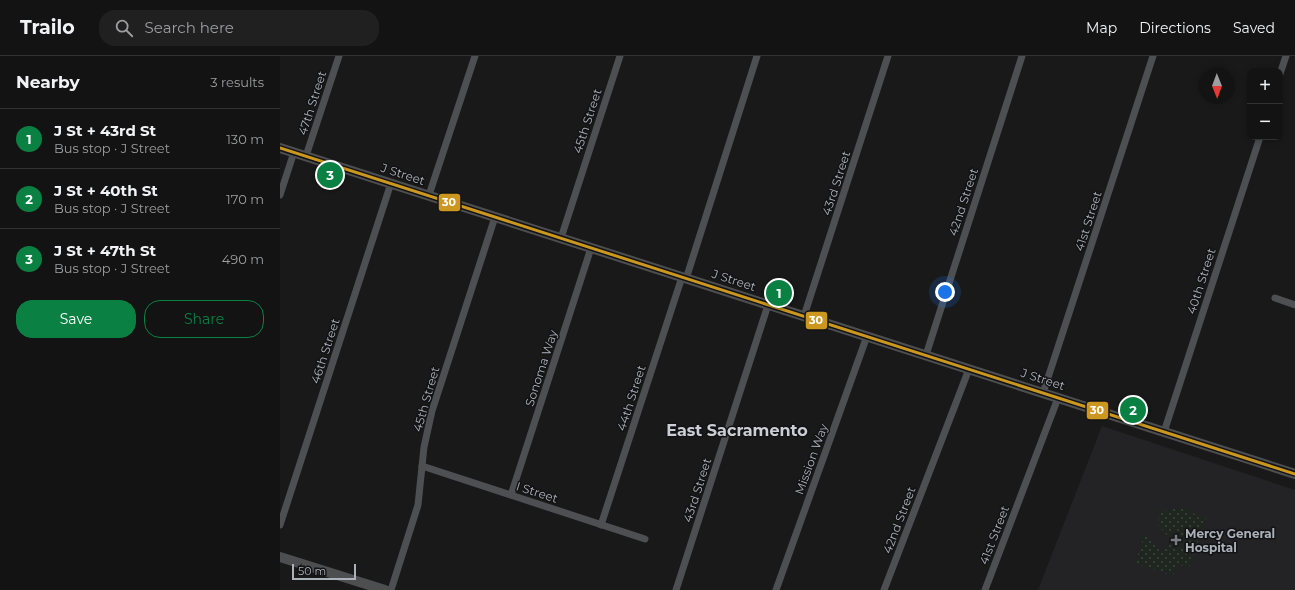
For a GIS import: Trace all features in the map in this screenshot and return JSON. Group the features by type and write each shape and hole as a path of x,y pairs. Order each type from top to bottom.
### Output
{"main road":[{"name":"J Street","path":"280,148 1295,474"},
{"path":"280,557 384,590"}],"street":[{"name":"47th Street","path":"306,156 339,56"},
{"path":"429,196 475,56"},
{"name":"45th Street","path":"561,238 620,56"},
{"name":"44th Street","path":"601,525 757,56"},
{"name":"43rd Street","path":"804,316 888,56"},
{"name":"42nd Street","path":"926,355 1022,56"},
{"name":"41st Street","path":"1043,393 1153,56"},
{"path":"1282,68 1286,56"},
{"name":"40th Street","path":"1164,432 1259,140"},
{"path":"280,195 294,152"},
{"name":"46th Street","path":"280,525 390,183"},
{"name":"45th Street","path":"391,590 418,505 425,441 432,411 495,217"},
{"name":"Sonoma Way","path":"510,495 591,248"},
{"path":"1275,298 1295,305"},
{"name":"43rd Street","path":"676,590 768,305"},
{"name":"Mission Way","path":"776,590 867,336"},
{"name":"42nd Street","path":"884,590 969,369"},
{"name":"41st Street","path":"985,590 1058,398"},
{"name":"I Street","path":"422,466 645,539"}],"shaded area":[{"name":"Mercy General Hospital","path":"1102,426 1295,490 1295,590 1038,590"},
{"path":"1183,507 1187,511 1206,518 1189,568 1177,564 1173,576 1135,563 1145,534 1161,552 1173,542 1157,524 1160,512"}],"transit line":[{"name":"30","path":"280,148 1295,474"}],"place":[{"name":"J St + 47th St","path":"330,175"},
{"name":"J St + 43rd St","path":"779,293"},
{"name":"J St + 40th St","path":"1133,410"},
{"name":"Mercy General Hospital","path":"1176,540"}],"district":[{"name":"East Sacramento","path":"737,430"}]}
